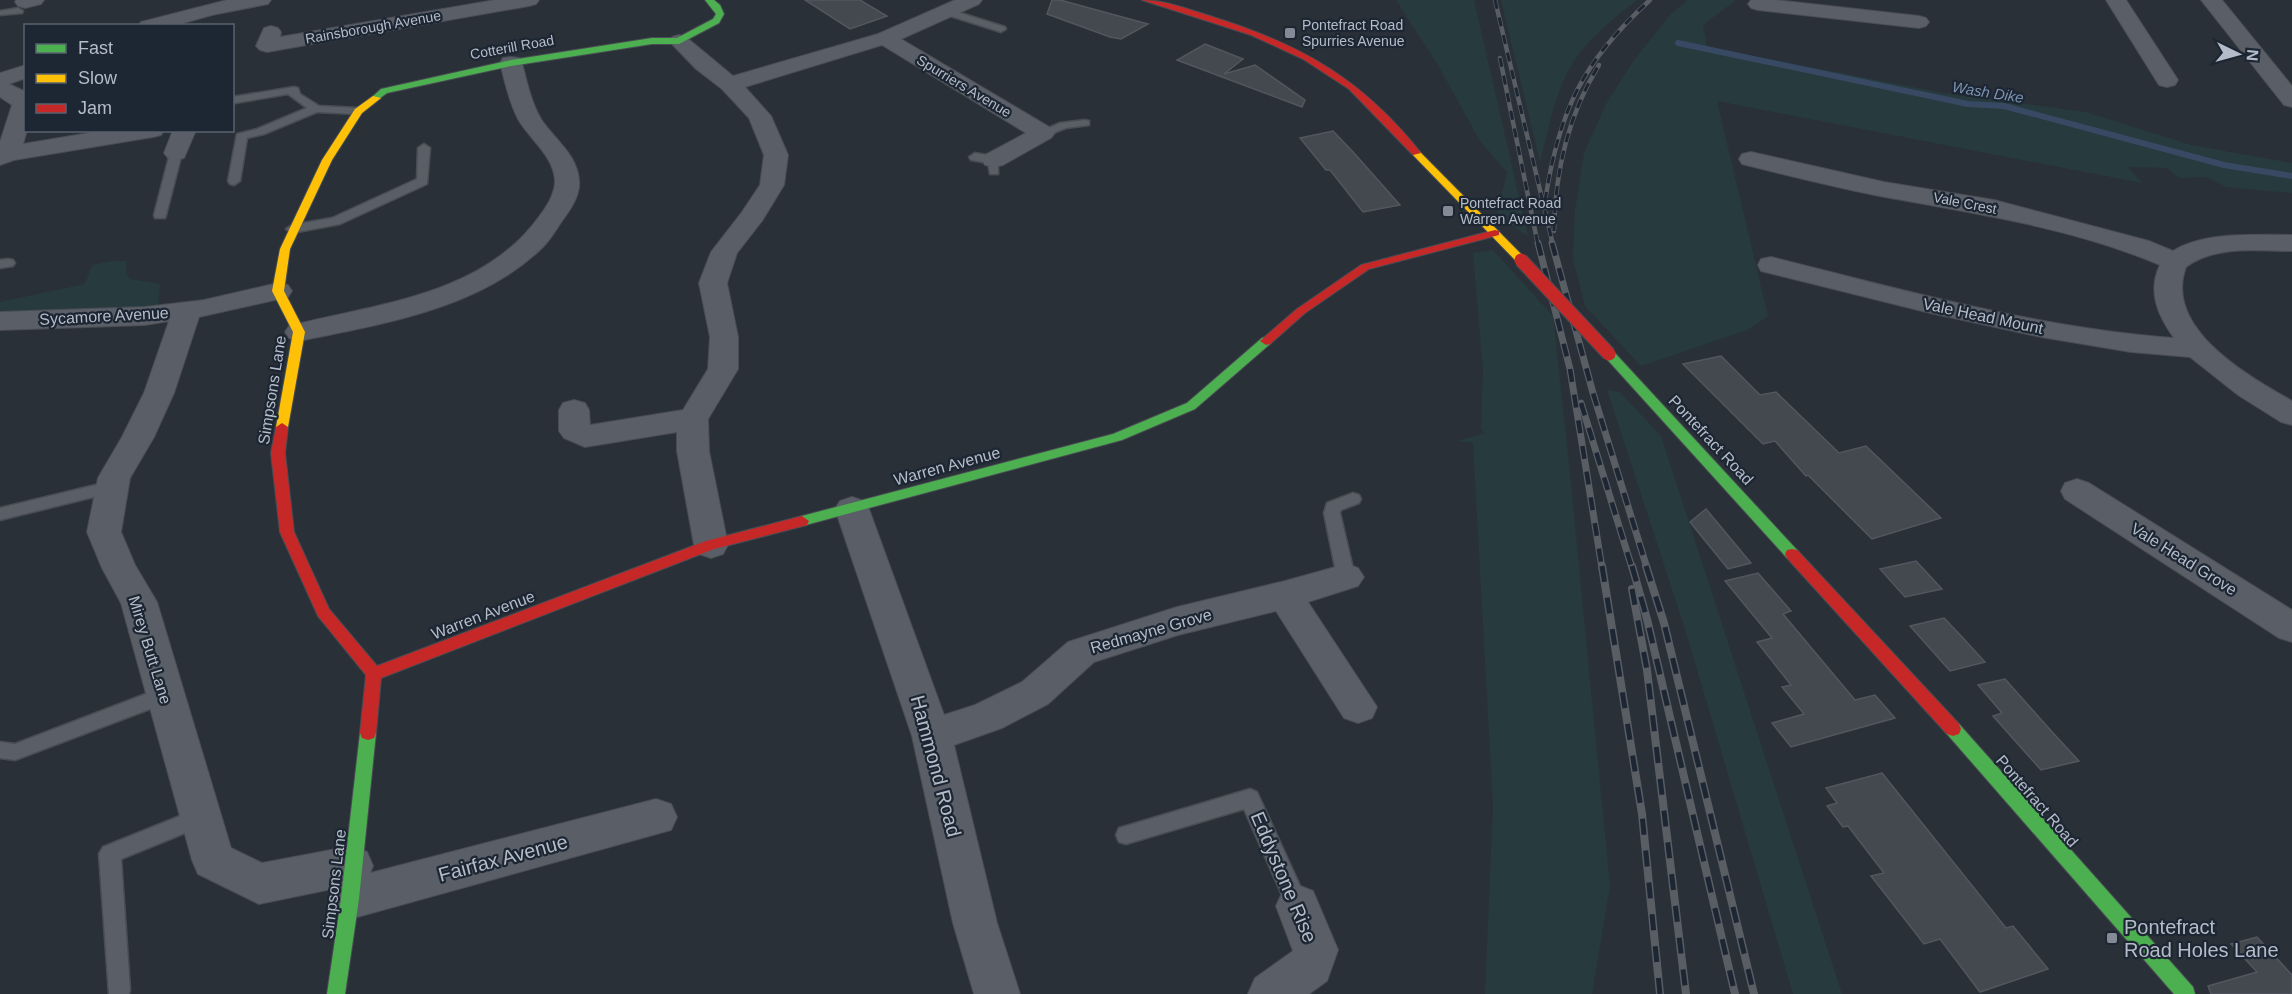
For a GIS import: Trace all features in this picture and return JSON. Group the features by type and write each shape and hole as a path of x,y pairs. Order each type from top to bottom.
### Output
{"street":[{"path":"155,24 210,9 261,0"},
{"name":"Rainsborough Avenue","path":"271,32 267,46 529,0"},
{"path":"709,0 717,7 720,14 716,21 679,41 730,84 760,116 776,155 772,185 753,216 724,252 713,284 724,337 723,369 693,419 693,451 711,544"},
{"path":"730,84 885,38 972,0"},
{"name":"Pontefract Road","path":"1146,0 1237,27 1285,45 1322,64 1352,87 1609,354 1946,722 2186,994"},
{"path":"2116,0 2167,80"},
{"path":"2211,0 2292,100"},
{"path":"1758,4 1872,9 1919,22"},
{"name":"Spurriers Avenue","path":"885,38 1043,133"},
{"name":"Cotterill Road","path":"358,111 384,91 511,63 652,41 679,41"},
{"path":"299,332 394,313 465,286 518,256 547,228 568,183 565,163 531,122 518,92 511,63"},
{"path":"0,80 24,72"},
{"path":"0,88 18,97 23,105 4,156"},
{"path":"278,291 285,249 292,229 327,160 358,111"},
{"path":"4,156 142,132"},
{"path":"176,153 184,132"},
{"path":"988,163 1043,133"},
{"name":"Vale Crest","path":"1751,159 1884,189 1994,208 2140,247 2176,262"},
{"name":"Warren Avenue","path":"374,674 711,544 1117,437 1191,406 1301,311 1365,267 1495,233"},
{"path":"2292,243 2243,242 2208,247 2176,262 2169,274 2167,301 2183,330 2199,348 2223,368 2292,415"},
{"name":"Vale Head Mount","path":"1771,265 1952,310 2101,340 2155,347 2199,348"},
{"name":"Simpsons Lane","path":"278,291 299,332 278,453 287,532 323,612 374,674 336,994"},
{"name":"Sycamore Avenue","path":"0,321 145,316 187,310 278,291"},
{"name":"Mirey Butt Lane","path":"187,310 159,393 138,437 114,478 104,532 119,568 139,602 164,696 213,860 259,884 351,882"},
{"path":"574,410 575,431 585,436 693,419"},
{"name":"Vale Head Grove","path":"2077,491 2292,628"},
{"name":"Hammond Road","path":"852,508 932,736 975,923 997,994"},
{"name":"Redmayne Grove","path":"932,736 988,717 1035,693 1082,652 1178,621 1285,596 1346,577"},
{"path":"1285,596 1358,707"},
{"name":"Fairfax Avenue","path":"351,882 656,817"},
{"name":"Eddystone Rise","path":"1277,992 1311,965 1316,950 1298,906"}],"lane":[{"path":"4,13 26,4"},
{"path":"948,12 1001,29"},
{"path":"235,100 294,90 294,95 316,109"},
{"path":"234,181 242,136 260,132 316,109 358,111"},
{"path":"1043,133 1064,125 1085,123"},
{"path":"292,229 335,221 423,181 424,148"},
{"path":"159,215 176,153"},
{"path":"0,514 112,487"},
{"path":"1346,577 1332,513 1333,507 1353,500"},
{"path":"0,750 15,752 164,696"},
{"name":"Eddystone Rise","path":"1126,835 1250,798 1298,906"},
{"path":"119,990 110,855 200,817"}],"green space":[{"path":"1396,0 1474,0 1528,236 1497,215 1507,172 1480,141 1438,65"},
{"path":"1501,0 1638,0 1598,32 1581,51 1567,73 1551,117 1540,162"},
{"path":"1688,0 1736,0 1703,25 1707,47 1944,93 2086,112 2191,145 2292,163 2292,193 2226,187 2207,177 2180,178 2167,168 2128,167 2142,183 1717,101 1768,316 1747,330 1641,366 1585,306 1573,259 1575,211 1584,153 1606,104 1634,60 1671,14"},
{"path":"1493,250 1553,316 1610,886 1592,994 1485,994 1493,806 1473,443 1457,441 1485,433 1481,429 1483,370 1473,253"},
{"path":"126,261 126,273 130,279 160,284 158,308 0,318 0,302 85,284 92,265"},
{"path":"1607,390 1620,392 1661,436 1842,994 1793,994 1685,629"}],"building":[{"path":"805,0 860,0 887,16 850,29"},
{"path":"1052,0 1060,0 1148,24 1121,39 1110,37 1047,14"},
{"path":"1205,44 1243,59 1224,74 1255,65 1305,100 1302,107 1177,60"},
{"path":"1333,131 1400,205 1363,212 1330,170 1326,170 1300,138"},
{"path":"1721,356 1760,395 1776,392 1839,453 1866,446 1941,518 1872,539 1808,475 1806,476 1775,441 1763,444 1683,364"},
{"path":"1706,509 1751,563 1728,569 1690,522"},
{"path":"1916,561 1942,589 1905,597 1880,569"},
{"path":"1758,573 1791,611 1783,614 1855,700 1875,695 1895,718 1791,747 1772,723 1804,714 1782,687 1791,685 1757,642 1772,638 1725,581"},
{"path":"1944,618 1985,662 1950,671 1910,626"},
{"path":"2005,679 2079,761 2041,770 1993,716 2002,713 1978,685"},
{"path":"1882,773 2006,928 2013,926 2048,969 1980,992 1940,939 1924,944 1871,876 1884,873 1848,826 1843,827 1827,806 1837,803 1826,788"},
{"path":"2257,937 2292,975 2292,994 2211,994 2208,986 2257,972 2231,944"}],"waterway":[{"name":"Wash Dike","path":"1678,43 1968,104 2004,106 2224,165 2292,176"}],"railway":[{"path":"1495,0 1553,245"},
{"path":"1545,201 1558,140 1577,90 1607,45 1650,0"},
{"path":"1500,58 1538,245"},
{"path":"1554,231 1557,188 1565,145 1579,104 1599,65"},
{"path":"1538,243 1570,369 1602,568"},
{"path":"1552,243 1593,393 1647,568"},
{"path":"1581,403 1632,568"},
{"path":"1602,566 1642,814 1660,994"},
{"path":"1632,566 1647,619 1735,994"},
{"path":"1646,566 1664,623 1754,994"},
{"path":"1632,589 1647,670 1686,994"}],"traffic: fast":[{"path":"376,98 384,91 511,63 652,41 679,41 716,21 720,14 717,7 709,0"},
{"path":"802,521 1117,437 1191,406 1266,341"},
{"path":"1609,354 1792,554"},
{"path":"1953,729 2186,994"},
{"path":"336,994 350,899 368,733"}],"traffic: slow":[{"path":"282,427 299,332 278,291 285,249 327,160 358,111 376,98"},
{"path":"1416,153 1521,260"}],"traffic: jam":[{"path":"1146,0 1254,33 1306,57 1352,87 1416,153"},
{"path":"1266,341 1301,311 1365,267 1495,233"},
{"path":"1521,260 1609,354"},
{"path":"282,427 278,453 287,532 323,612 374,674 368,733"},
{"path":"374,674 711,545 802,521"},
{"path":"1792,554 1953,729"}],"place":[{"name":"Pontefract Road Spurries Avenue","path":"1290,33"},
{"name":"Pontefract Road Warren Avenue","path":"1448,211"},
{"name":"Pontefract Road Holes Lane","path":"2112,938"}]}
